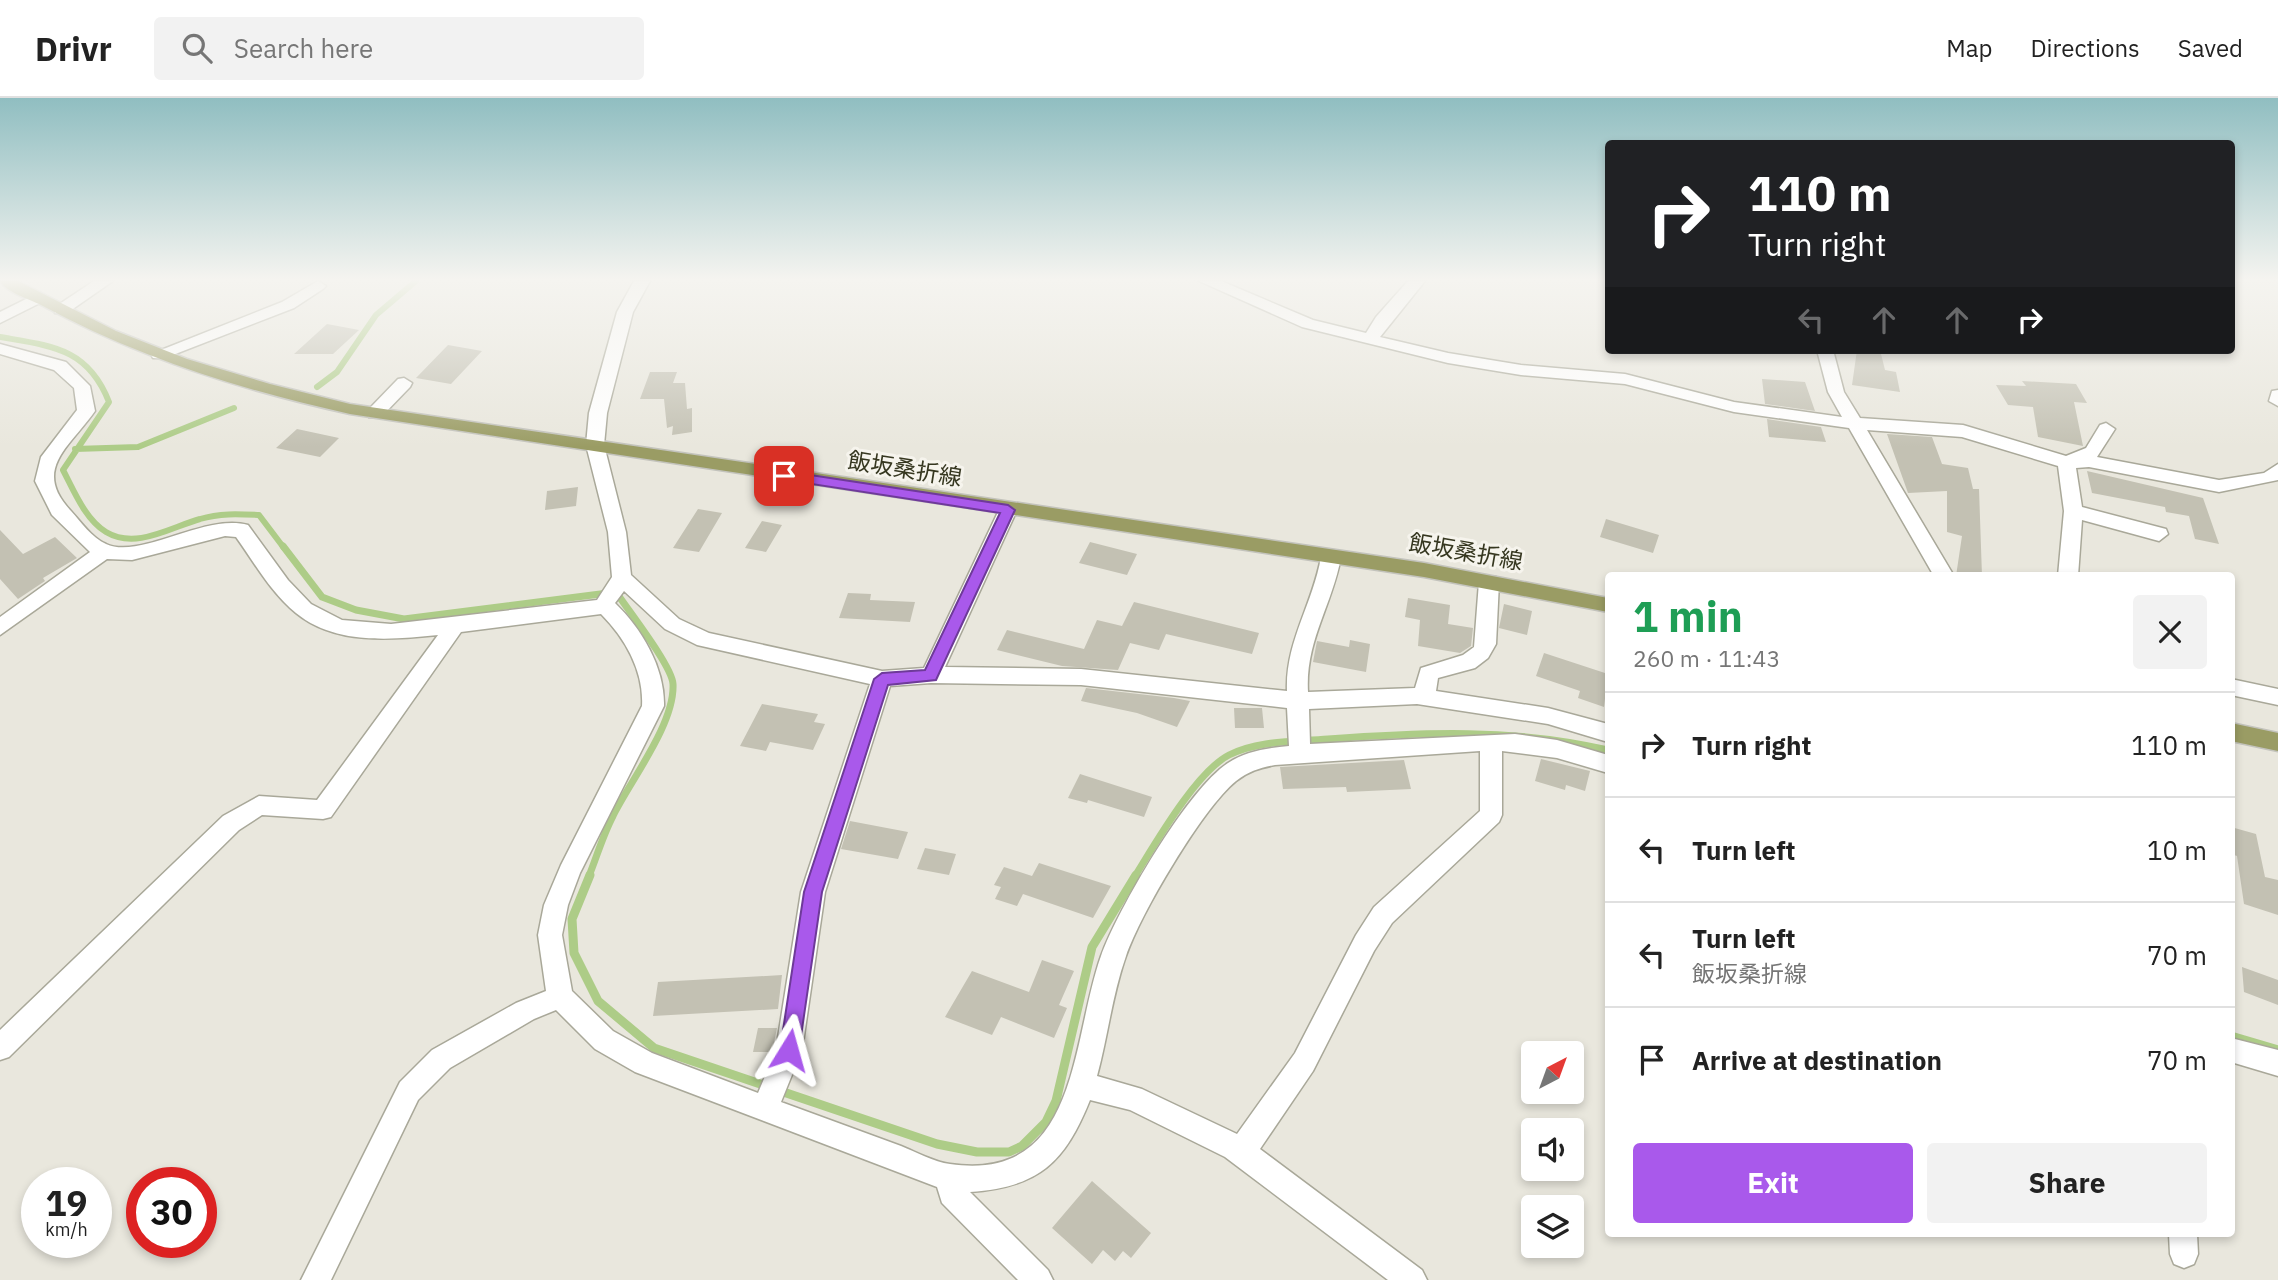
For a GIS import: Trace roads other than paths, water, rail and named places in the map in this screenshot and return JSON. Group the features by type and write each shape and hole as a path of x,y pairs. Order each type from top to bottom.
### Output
{"main road":[{"name":"飯坂桑折線","path":"120,336 159,354 262,390 375,413 1008,510 1331,556 1605,604"},
{"path":"2235,733 2278,742"}],"street":[{"path":"159,354 206,336"},
{"path":"619,336 598,413 595,445 617,532 610,609 643,657 656,687 653,706 569,872 556,905 550,935 560,997 580,1019 627,1055 773,1091 949,1178 978,1179 1035,1162 1054,1145 1071,1113 1114,956 1147,890 1193,817 1234,770 1300,744 1491,744 1557,748 1605,763"},
{"path":"1355,336 1448,358 1521,370 1625,379 1734,407 1856,425 1964,431 2066,462 2089,461 2220,486 2269,478 2278,470"},
{"path":"1370,340 1372,336"},
{"path":"0,349 60,366 82,386 86,411 46,462 42,485 56,510 95,547 113,554 139,551 205,533 241,530 281,585 304,608 338,627 391,632 455,626 613,593 704,640 882,679 931,675 1081,677 1300,701 1424,697 1548,716 1605,732"},
{"path":"1826,354 1836,393 1942,572"},
{"path":"375,413 404,383"},
{"path":"2278,395 2278,401"},
{"path":"1931,414 1987,425 2043,447 2066,462 2073,511 2068,572"},
{"path":"2066,462 2092,452 2106,429"},
{"path":"931,675 1008,510"},
{"path":"2073,511 2159,534"},
{"path":"0,627 105,551"},
{"path":"1300,744 1300,701 1296,668 1305,631 1326,586 1331,556"},
{"path":"1424,697 1428,674 1434,668 1472,662 1482,654 1486,644 1489,582"},
{"path":"0,1048 231,823 259,805 323,810 455,626"},
{"path":"773,1091 789,1050 813,892 882,679"},
{"path":"2235,688 2278,697"},
{"path":"1241,1152 1304,1062 1365,943 1383,915 1491,815 1491,744"},
{"path":"316,1280 409,1091 441,1059 526,1012 560,997"},
{"path":"2235,1051 2278,1063"},
{"path":"1080,1084 1133,1098 1241,1152 1412,1280"},
{"path":"949,1178 952,1193 1038,1280"}],"waterway":[{"path":"317,387 337,372 362,336"},
{"path":"0,337 36,343 66,353 90,370 100,384 109,402 77,449"},
{"path":"77,449 138,447 234,408"},
{"path":"77,449 63,470 86,512 106,532 117,537 141,538 207,517 229,514 259,515 284,548"},
{"path":"283,546 322,597 356,610 404,619 616,592 649,638 671,676 672,700 650,752 609,823 589,876"},
{"path":"1135,876 1177,810 1203,777 1229,755 1252,747 1277,742 1468,734 1538,738 1605,749"},
{"path":"590,875 572,919 574,953 598,1001 654,1048 937,1144 977,1152 1009,1152 1022,1146 1046,1122 1056,1101 1092,947 1136,875"},
{"path":"2235,1037 2278,1050"}]}
